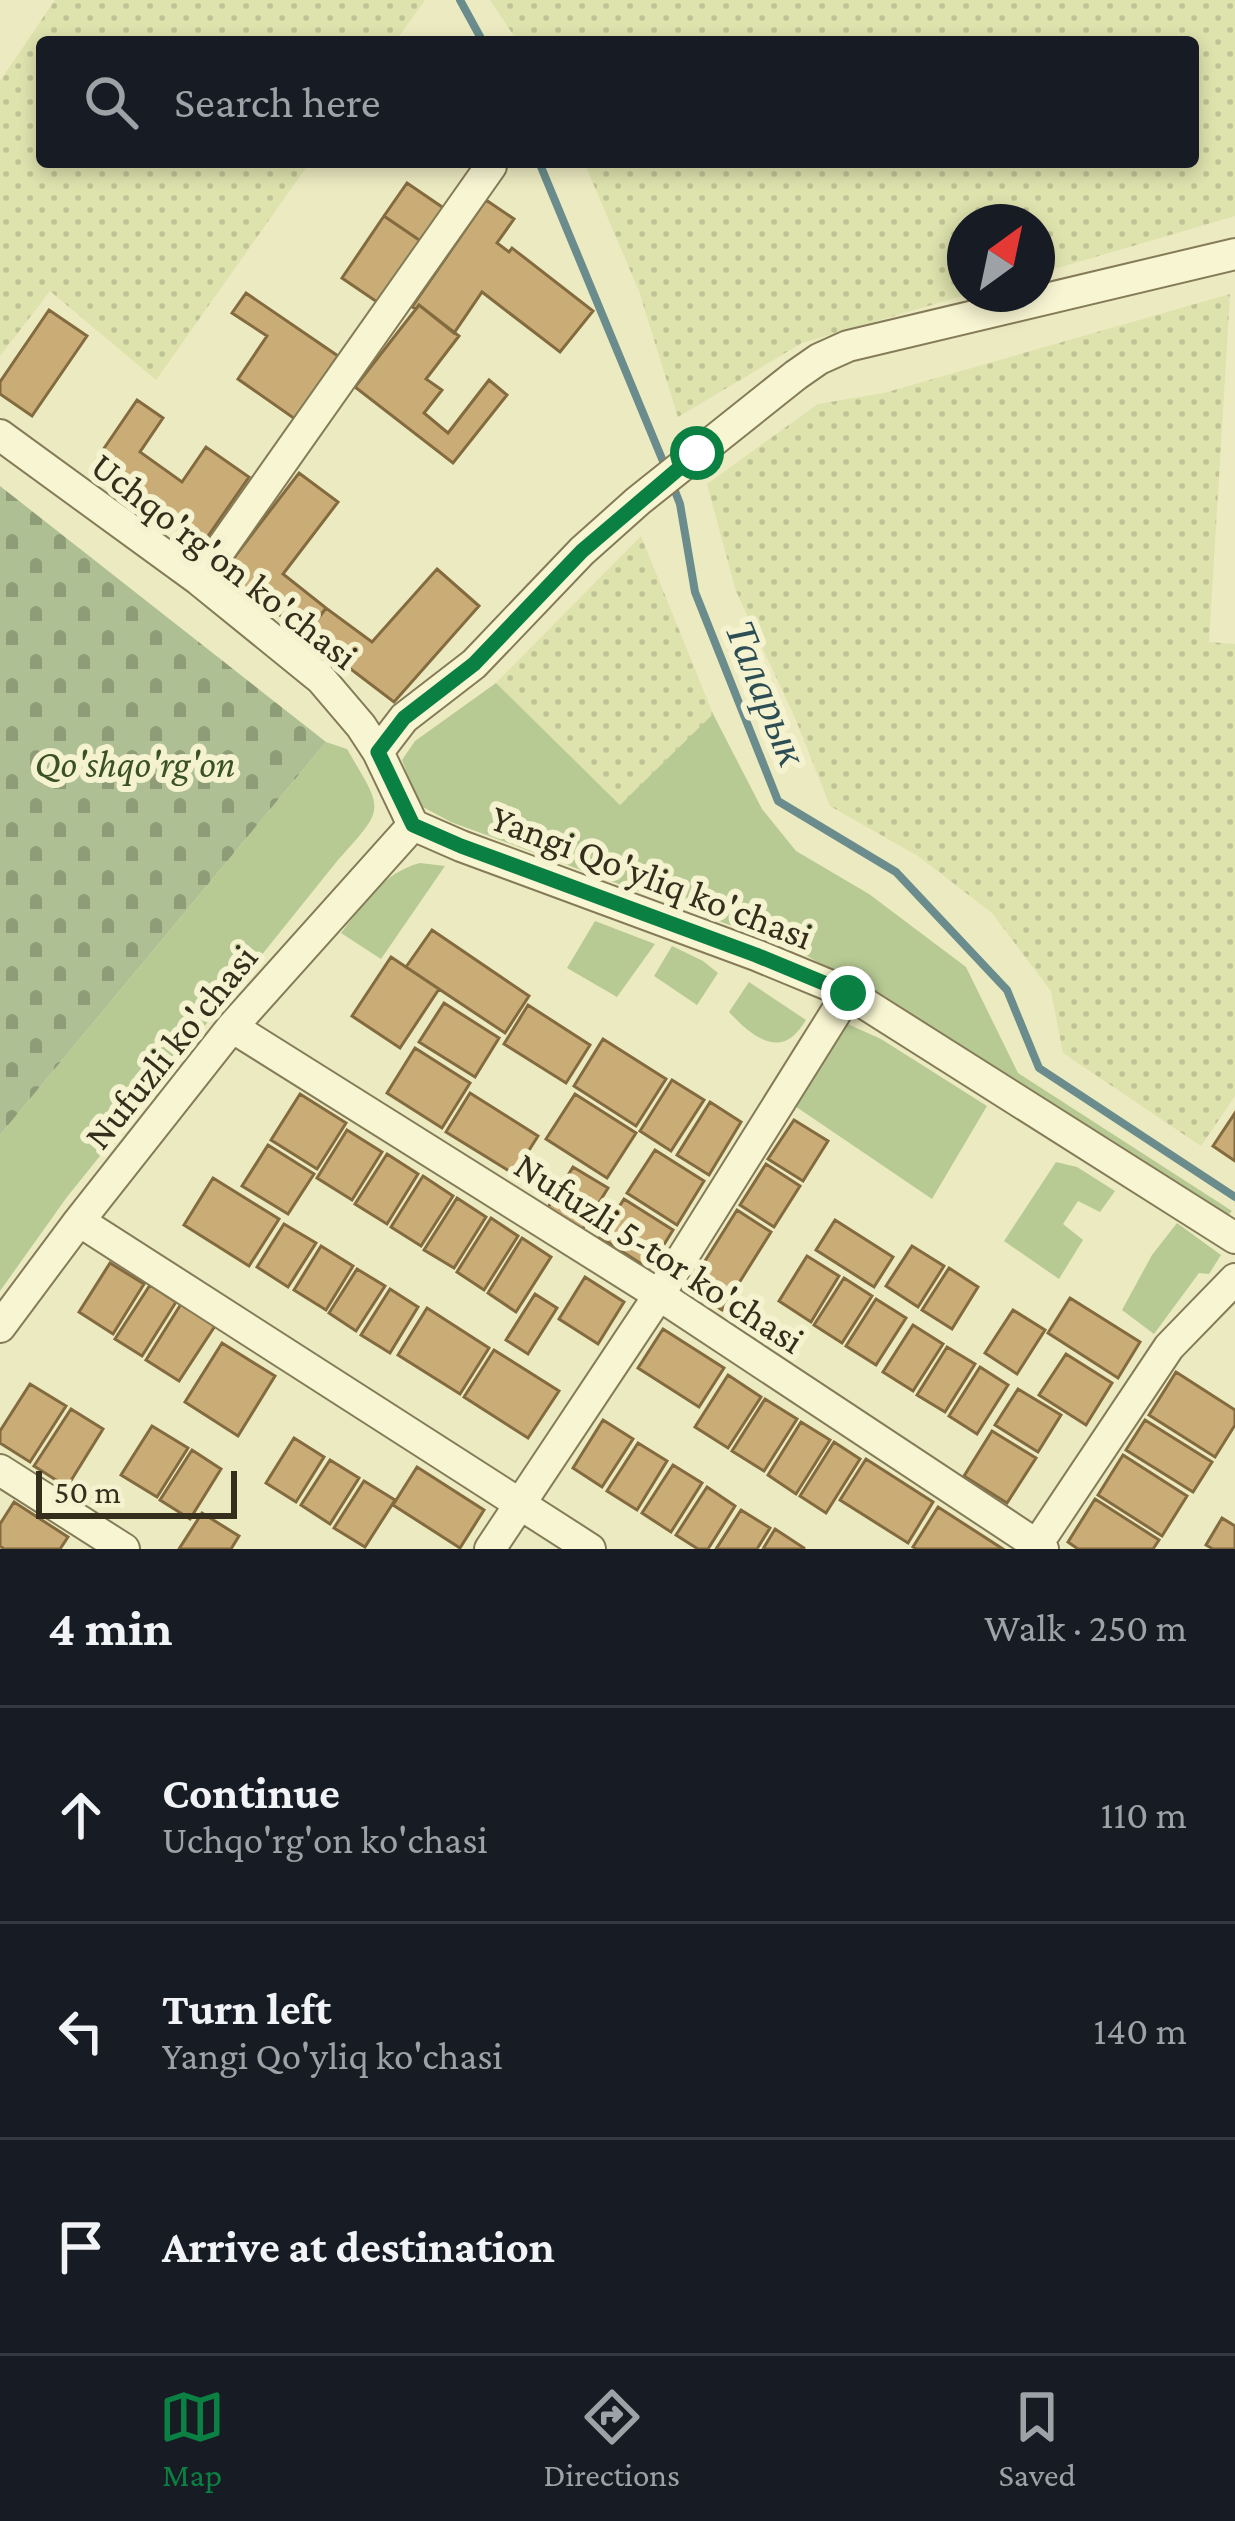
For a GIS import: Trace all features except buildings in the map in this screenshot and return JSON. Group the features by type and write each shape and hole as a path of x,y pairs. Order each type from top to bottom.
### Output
{"street":[{"path":"200,580 490,168"},
{"path":"413,825 378,752 404,718 474,664 582,551 638,501 796,375 833,352 1235,254"},
{"name":"Uchqo'rg'on ko'chasi","path":"0,435 200,580 321,679 378,752"},
{"name":"Yangi Qo'yliq ko'chasi","path":"413,825 848,993 1235,1238"},
{"name":"Nufuzli ko'chasi","path":"0,1327 232,1027 413,825"},
{"path":"490,1549 659,1295 848,993"},
{"name":"Nufuzli 5-tor ko'chasi","path":"232,1027 659,1295 1038,1548"},
{"path":"79,1221 590,1549"},
{"path":"1038,1548 1169,1347 1235,1279"},
{"path":"0,1470 124,1549"}],"green space":[{"path":"55,0 425,0 399,36 36,36 36,168 306,168 156,380 50,291 0,356 0,81"},
{"path":"490,0 1235,0 1235,216 1055,269 1055,204 947,204 947,300 802,343 678,417 639,291 587,168 1199,168 1199,36 514,36"},
{"path":"1230,294 1209,642 1235,644 1235,1096 1201,1146 1063,1053 1051,991 992,913 918,856 830,806 736,591 707,484 818,404 884,393"},
{"name":"Qo'shqo'rg'on","path":"0,486 326,742 0,1135"},
{"path":"641,536 713,714 620,805 496,683"},
{"path":"496,683 620,805 713,714 762,809 796,851 869,894 966,967 1018,1073 1232,1211 1225,1218 903,1012 797,950 451,822 419,805 402,760 415,741"},
{"path":"326,742 347,749 368,785 374,808 365,829 67,1197 0,1291 0,1135"},
{"path":"420,863 445,866 381,959 341,933 384,882"},
{"path":"595,921 655,944 617,997 567,968"},
{"path":"672,946 718,973 697,1005 654,976"},
{"path":"749,982 806,1020 792,1037 766,1041 729,1012"},
{"path":"841,1021 881,1039 987,1106 932,1199 789,1102"},
{"path":"1056,1162 1077,1167 1115,1191 1100,1212 1078,1201 1063,1224 1083,1240 1059,1279 1004,1241"},
{"path":"1177,1223 1221,1255 1209,1274 1199,1273 1154,1334 1122,1310 1152,1255"}],"waterway":[{"name":"Таларык","path":"460,0 480,36"},
{"name":"Таларык","path":"541,168 665,466"},
{"name":"Таларык","path":"673,486 695,592 778,801 896,872 1007,990 1039,1068 1235,1197"}],"route":[{"path":"697,453 582,551 474,664 404,718 378,752 413,825 848,993"}]}
